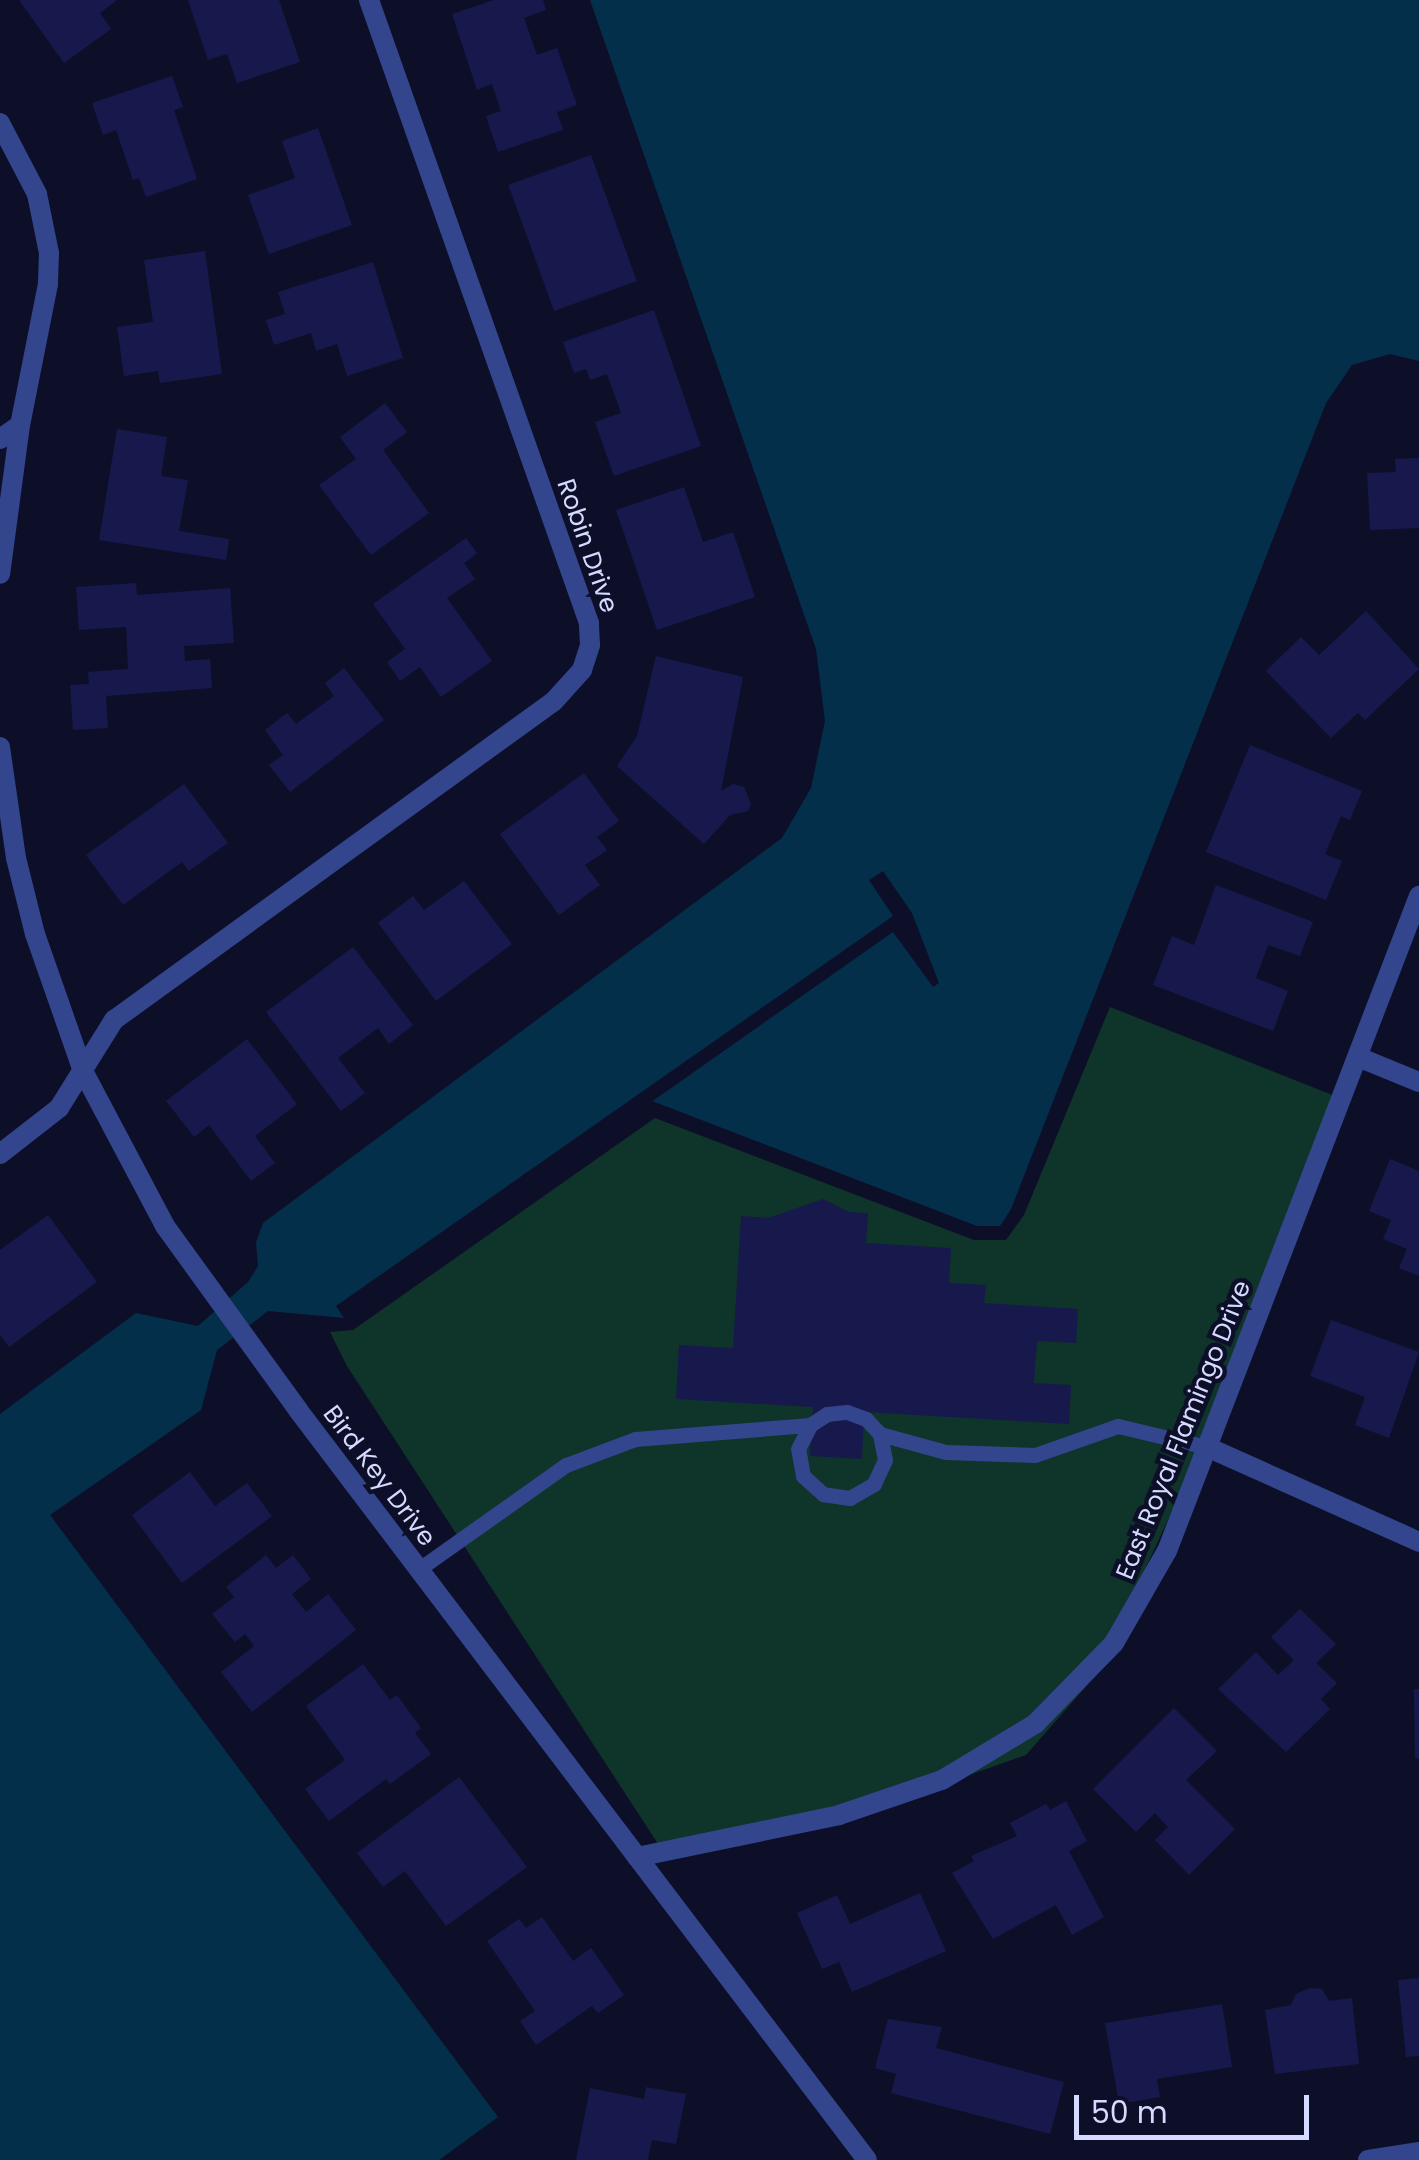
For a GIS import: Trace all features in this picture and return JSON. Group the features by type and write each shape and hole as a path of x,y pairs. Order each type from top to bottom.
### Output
{"street":[{"name":"Robin Drive","path":"84,1071 114,1020 554,702 582,670 590,644 588,623 368,0"},
{"path":"0,123 37,194 48,253 39,340 20,424 0,574"},
{"path":"0,439 20,424"},
{"name":"Bird Key Drive","path":"0,747 16,858 30,915 84,1071 165,1226 298,1410 867,2160"},
{"name":"East Royal Flamingo Drive","path":"637,1857 905,1796 973,1764 1035,1724 1088,1674 1133,1616 1167,1551 1419,896"},
{"path":"1358,1057 1419,1082"},
{"path":"0,1154 59,1108 84,1071"},
{"path":"1207,1448 1419,1542"},
{"path":"1368,2160 1419,2152"}],"lane":[{"path":"419,1569 566,1464 635,1438 810,1425 827,1414 848,1412 866,1419 880,1434 946,1452 1035,1455 1118,1426 1207,1448"},
{"path":"810,1425 798,1449 804,1476 823,1494 850,1498 874,1484 885,1460 880,1434"}],"green space":[{"path":"1110,1007 1345,1100 1217,1414 1096,1675 1026,1755 816,1829 662,1850 347,1366 330,1332 353,1330 655,1118 974,1240 1006,1240 1024,1215"}],"water":[{"path":"590,0 1419,0 1419,361 1390,354 1352,365 1326,403 1011,1209 1000,1226 977,1226 652,1101 344,1318 268,1311 217,1350 201,1410 50,1515 498,2117 439,2160 0,2160 0,1414 136,1313 198,1326 248,1282 258,1266 256,1242 263,1223 782,838 811,788 825,721 816,649"}],"pier":[{"path":"883,871 912,913 939,983 933,987 893,932 344,1318 336,1306 893,916 869,880"}],"building":[{"path":"19,0 117,0 100,13 111,29 64,63"},
{"path":"188,0 279,0 300,62 237,83 227,54 208,60"},
{"path":"494,0 543,0 546,10 524,18 537,55 557,48 577,105 557,112 563,130 498,152 486,116 501,111 492,84 477,90 452,14"},
{"path":"172,76 183,107 174,110 197,179 146,197 139,178 133,180 116,130 103,135 92,103"},
{"path":"318,128 352,225 269,254 248,195 295,178 282,141"},
{"path":"591,155 637,281 554,311 508,185"},
{"path":"205,251 222,374 160,383 158,371 124,376 117,327 153,322 144,260"},
{"path":"373,262 403,358 347,376 337,344 316,351 311,333 274,345 266,320 285,314 278,292"},
{"path":"654,310 701,446 614,476 595,422 621,413 607,374 590,380 586,369 574,373 563,342"},
{"path":"385,403 407,432 383,450 429,513 371,555 319,485 356,459 340,437"},
{"path":"117,429 167,437 161,476 188,480 179,531 229,539 226,560 99,540"},
{"path":"1419,458 1419,528 1370,530 1367,473 1396,472 1395,459"},
{"path":"684,487 703,542 733,532 755,597 657,630 616,510"},
{"path":"466,538 477,553 464,563 475,579 447,598 492,661 441,697 420,667 400,681 387,662 405,649 373,604"},
{"path":"136,583 137,595 230,588 234,643 184,646 185,661 210,659 212,688 106,696 108,728 73,730 70,685 89,684 88,672 128,669 126,627 79,630 76,587"},
{"path":"1366,611 1419,669 1365,720 1358,713 1331,738 1266,671 1301,637 1319,655"},
{"path":"656,656 743,677 721,791 733,784 744,787 751,804 748,811 730,815 704,844 617,766 637,736"},
{"path":"344,668 384,720 290,792 269,765 283,755 265,730 287,713 296,724 334,696 325,683"},
{"path":"1250,745 1362,791 1350,820 1341,816 1325,854 1342,861 1326,900 1206,852"},
{"path":"584,773 619,821 597,837 607,850 585,865 600,885 559,915 500,834"},
{"path":"184,784 228,843 189,871 182,862 123,905 86,855"},
{"path":"464,881 512,944 436,1001 378,923 413,896 424,910"},
{"path":"1216,885 1313,922 1300,956 1268,945 1256,978 1288,991 1273,1031 1153,985 1172,936 1194,945"},
{"path":"353,947 413,1025 389,1044 378,1028 338,1058 365,1093 341,1111 266,1012"},
{"path":"247,1039 297,1104 255,1136 275,1163 251,1181 209,1125 194,1137 166,1101"},
{"path":"1390,1159 1419,1171 1419,1276 1399,1268 1407,1249 1383,1239 1391,1220 1369,1211"},
{"path":"823,1199 849,1212 868,1213 866,1243 951,1248 949,1283 986,1285 984,1303 1078,1309 1076,1343 1037,1341 1034,1383 1071,1385 1069,1424 864,1412 862,1459 810,1456 813,1407 676,1399 679,1345 733,1348 741,1216 768,1218"},
{"path":"48,1215 97,1282 9,1347 0,1335 0,1250"},
{"path":"1331,1320 1419,1352 1389,1438 1355,1425 1365,1397 1310,1376"},
{"path":"190,1472 215,1506 247,1483 272,1516 182,1583 132,1515"},
{"path":"266,1555 276,1568 293,1555 311,1579 292,1594 306,1612 328,1594 356,1630 252,1712 221,1672 254,1646 245,1634 235,1642 212,1614 234,1597 226,1587"},
{"path":"1300,1609 1336,1644 1316,1663 1337,1683 1321,1699 1330,1709 1286,1752 1218,1689 1256,1652 1278,1675 1294,1660 1271,1637"},
{"path":"363,1664 390,1700 397,1695 421,1728 415,1733 431,1754 390,1784 386,1779 329,1821 305,1789 345,1760 306,1706"},
{"path":"1414,1689 1419,1689 1419,1758 1415,1758"},
{"path":"1174,1708 1217,1751 1186,1780 1235,1829 1189,1875 1155,1840 1168,1827 1155,1813 1136,1832 1093,1789"},
{"path":"459,1777 527,1867 446,1926 405,1871 383,1887 357,1853"},
{"path":"1066,1801 1087,1841 1069,1851 1104,1917 1072,1935 1056,1905 993,1939 952,1873 974,1861 971,1856 1017,1836 1010,1823 1046,1804 1050,1810"},
{"path":"920,1893 946,1951 852,1992 839,1962 822,1969 797,1913 837,1895 850,1924"},
{"path":"542,1917 573,1961 591,1948 624,1995 598,2013 592,2006 536,2045 520,2021 535,2011 487,1941 519,1919 526,1928"},
{"path":"1419,1978 1419,2056 1406,2057 1398,1980"},
{"path":"1310,1988 1322,1989 1329,2001 1352,1998 1359,2064 1275,2074 1265,2010 1291,2005 1296,1994"},
{"path":"1222,2004 1232,2067 1157,2079 1160,2097 1119,2104 1105,2023"},
{"path":"888,2019 942,2027 936,2048 1064,2082 1050,2134 891,2093 896,2074 875,2068"},
{"path":"646,2087 686,2094 676,2144 652,2140 648,2160 576,2160 590,2088 644,2099"}]}
